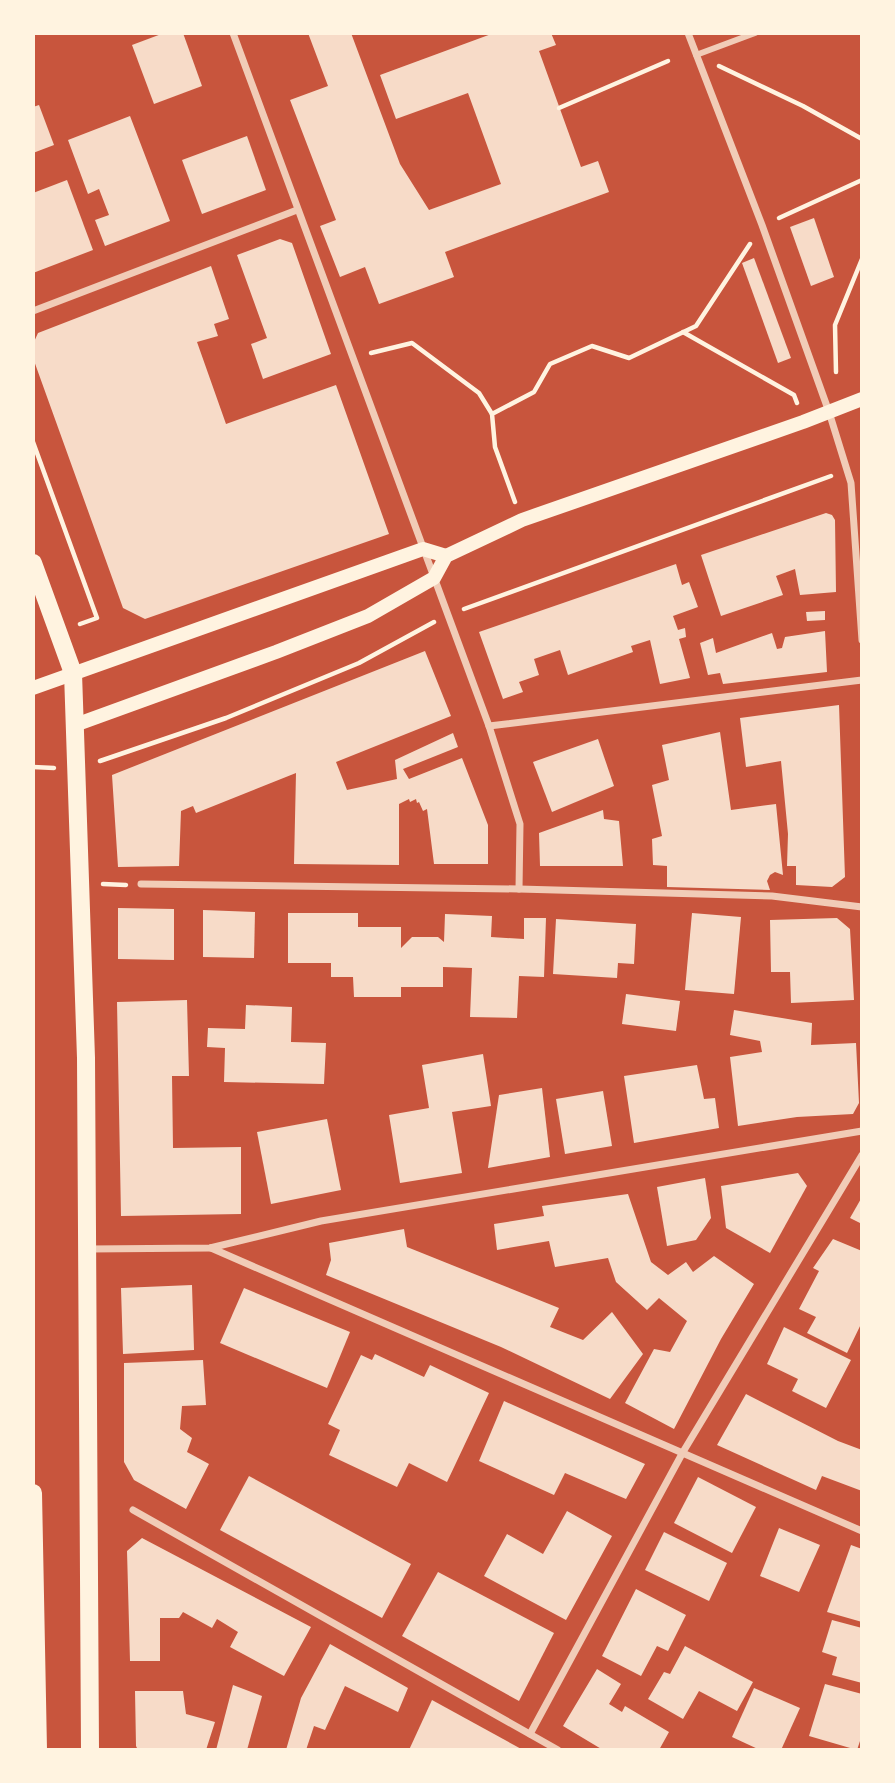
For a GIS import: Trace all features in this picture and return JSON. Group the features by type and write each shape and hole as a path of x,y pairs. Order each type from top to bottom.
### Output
{"main road":[{"path":"75,725 368,616 434,578 446,556 522,520 803,422 862,398"},
{"path":"33,688 423,549 446,556"},
{"path":"33,563 73,673 86,1058 90,1750"},
{"path":"33,1493 38,1750"}],"street":[{"path":"233,33 489,726 520,824 519,889"},
{"path":"688,33 762,225 829,412 850,483 862,640"},
{"path":"696,55 755,33"},
{"path":"33,311 297,210"},
{"path":"489,726 862,680"},
{"path":"141,884 519,889 772,896 862,907"},
{"path":"86,1249 210,1248 321,1222 862,1131"},
{"path":"530,1734 683,1452 862,1155"},
{"path":"210,1248 862,1531"},
{"path":"133,1510 558,1750"}],"path":[{"path":"696,55 803,106 862,139"},
{"path":"559,108 667,61"},
{"path":"492,414 534,392 550,364 592,346 629,358 696,326 762,225 862,180"},
{"path":"845,404 836,376 835,325 862,259"},
{"path":"683,332 794,395 803,422"},
{"path":"353,358 412,343 479,393 492,414 495,447 522,520"},
{"path":"33,442 97,618"}],"building":[{"path":"164,33 183,33 202,86 154,104 132,45"},
{"path":"308,33 351,33 400,164 429,210 501,184 468,93 396,119 380,75 494,33 551,33 556,45 539,51 581,167 598,161 609,192 445,252 454,277 379,304 365,267 340,277 320,226 336,220 290,100 328,86"},
{"path":"39,105 54,145 33,153 33,107"},
{"path":"130,116 170,221 105,246 95,220 109,215 99,189 88,194 68,140"},
{"path":"247,136 266,190 202,214 182,160"},
{"path":"67,180 93,250 33,273 33,193"},
{"path":"814,218 834,277 811,286 790,227"},
{"path":"280,239 292,243 331,354 263,379 251,344 267,338 237,255"},
{"path":"754,258 791,358 778,363 742,263"},
{"path":"211,266 229,319 214,324 218,336 197,342 226,424 336,385 389,534 145,619 123,608 33,358 33,344 38,333"},
{"path":"826,513 832,515 835,520 836,592 800,595 795,569 776,576 783,595 721,616 701,555"},
{"path":"676,564 682,585 689,582 698,607 673,616 678,630 685,628 686,637 679,639 690,678 660,684 650,640 631,646 633,652 568,675 560,650 534,659 539,675 519,682 523,692 503,699 479,632"},
{"path":"825,611 825,620 807,621 806,612"},
{"path":"825,631 827,672 723,684 720,673 708,675 700,643 713,638 716,653 772,633 777,649 782,648 785,637"},
{"path":"425,651 451,716 336,762 347,790 397,779 395,760 453,733 458,747 403,769 409,779 462,758 488,825 488,864 434,864 427,809 423,811 416,799 410,802 409,799 399,804 399,865 294,864 296,773 196,813 193,806 181,811 179,866 118,867 112,775"},
{"path":"839,705 845,877 832,887 796,885 796,866 787,866 788,834 781,761 746,767 740,718"},
{"path":"720,732 731,810 776,804 783,875 775,872 770,875 767,881 770,890 667,887 667,866 653,865 652,839 662,836 652,785 669,780 662,745"},
{"path":"598,739 614,786 552,812 533,762"},
{"path":"603,810 604,819 619,821 623,866 540,866 539,833"},
{"path":"118,908 174,909 174,960 118,959"},
{"path":"203,910 255,912 254,958 203,957"},
{"path":"288,913 358,913 358,927 401,927 401,948 412,937 438,937 444,942 445,914 492,916 491,937 524,939 524,918 546,918 544,977 519,976 517,1018 470,1017 472,968 443,967 443,987 401,987 401,997 354,997 353,977 331,977 331,963 288,963"},
{"path":"692,913 741,917 734,994 685,990"},
{"path":"837,918 850,929 854,1000 791,1003 790,972 771,972 770,920"},
{"path":"556,919 636,924 634,964 618,963 617,978 553,974"},
{"path":"626,994 680,1001 676,1031 622,1024"},
{"path":"187,1000 189,1076 172,1076 173,1148 241,1147 241,1214 121,1216 117,1002"},
{"path":"246,1005 292,1007 291,1042 326,1043 324,1084 224,1082 225,1048 207,1047 208,1028 245,1029"},
{"path":"734,1010 812,1023 811,1045 856,1043 859,1103 853,1114 797,1117 738,1126 730,1057 762,1052 760,1041 730,1035"},
{"path":"483,1054 491,1106 452,1112 462,1173 400,1183 389,1115 429,1108 422,1065"},
{"path":"697,1065 704,1099 715,1098 719,1128 634,1143 624,1076"},
{"path":"542,1088 550,1157 488,1168 499,1095"},
{"path":"603,1091 612,1146 565,1154 556,1099"},
{"path":"327,1119 341,1190 271,1204 257,1132"},
{"path":"798,1173 807,1186 770,1253 726,1228 721,1186"},
{"path":"705,1178 711,1218 696,1240 667,1246 657,1187"},
{"path":"628,1194 651,1262 668,1275 686,1262 693,1272 714,1256 754,1284 721,1339 674,1429 625,1403 654,1349 670,1352 687,1321 659,1298 647,1310 616,1282 608,1258 555,1267 549,1241 497,1250 494,1224 544,1216 542,1206"},
{"path":"862,1197 862,1224 850,1218"},
{"path":"404,1229 407,1247 559,1308 550,1327 583,1340 612,1312 643,1354 610,1399 501,1347 326,1275 331,1260 329,1243"},
{"path":"833,1239 862,1251 862,1322 847,1353 807,1333 816,1317 799,1309 819,1271 813,1268"},
{"path":"192,1285 194,1350 123,1354 121,1288"},
{"path":"244,1288 350,1332 327,1388 220,1343"},
{"path":"784,1327 851,1360 826,1408 792,1391 798,1379 767,1364"},
{"path":"375,1354 424,1377 430,1365 489,1393 447,1482 409,1463 397,1487 329,1455 340,1430 328,1424 361,1355 372,1360"},
{"path":"203,1360 206,1405 182,1406 180,1429 192,1438 187,1452 209,1464 186,1509 134,1480 124,1462 124,1363"},
{"path":"746,1394 838,1441 862,1450 862,1491 822,1476 816,1490 717,1445"},
{"path":"504,1401 645,1464 626,1499 565,1473 554,1495 479,1461"},
{"path":"249,1476 411,1564 382,1618 220,1530"},
{"path":"698,1477 756,1507 732,1553 674,1523"},
{"path":"567,1511 612,1536 566,1620 484,1576 507,1534 543,1554"},
{"path":"779,1528 820,1545 799,1592 760,1576"},
{"path":"664,1532 727,1563 709,1601 645,1570"},
{"path":"142,1538 311,1627 284,1676 230,1647 238,1632 217,1619 212,1628 183,1612 179,1618 160,1618 160,1661 130,1661 127,1551"},
{"path":"851,1545 862,1549 862,1622 827,1612"},
{"path":"438,1572 554,1633 519,1701 402,1636"},
{"path":"636,1589 686,1615 668,1651 657,1646 641,1676 602,1656"},
{"path":"832,1620 862,1628 862,1683 832,1675 837,1657 822,1652"},
{"path":"330,1644 408,1688 398,1712 345,1686 325,1730 314,1726 306,1750 286,1750 301,1698"},
{"path":"685,1646 753,1682 737,1711 699,1691 683,1719 648,1699 664,1672 670,1674"},
{"path":"597,1669 621,1684 609,1704 622,1712 625,1706 669,1732 659,1750 603,1750 563,1726"},
{"path":"825,1684 862,1694 862,1735 857,1750 809,1736"},
{"path":"233,1685 262,1696 247,1750 216,1750"},
{"path":"754,1688 800,1708 781,1750 760,1750 732,1737"},
{"path":"135,1691 183,1691 186,1714 215,1722 206,1750 138,1750"},
{"path":"432,1700 523,1750 409,1750"}]}
